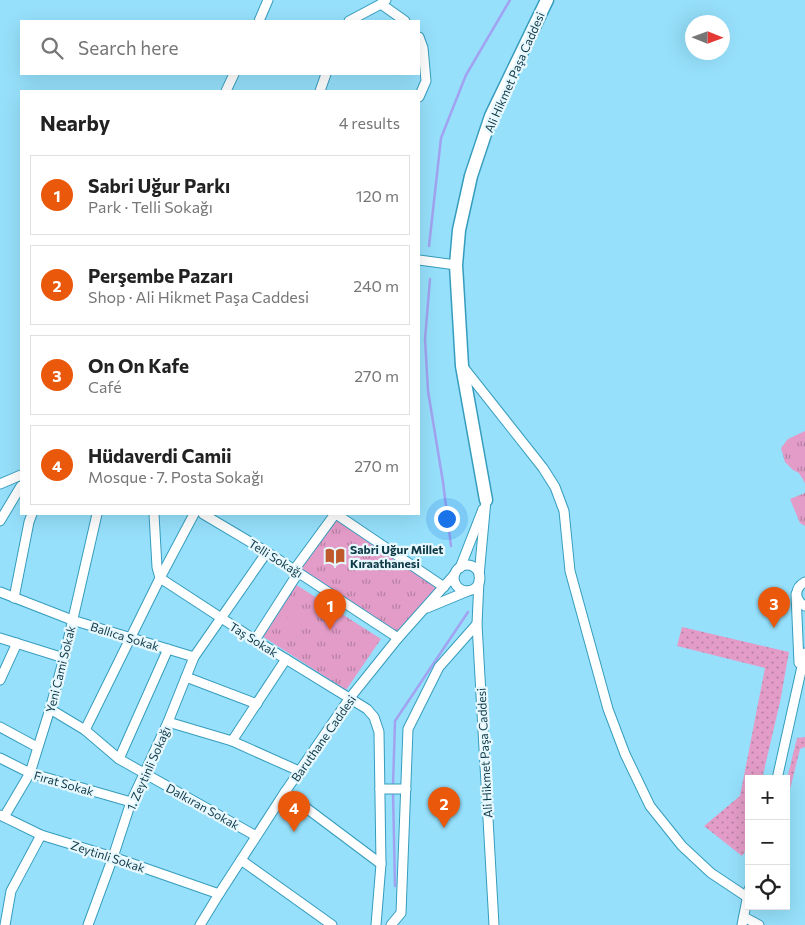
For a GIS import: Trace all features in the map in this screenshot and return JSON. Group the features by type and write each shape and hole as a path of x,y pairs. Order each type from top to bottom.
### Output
{"main road":[{"name":"Ali Hikmet Paşa Caddesi","path":"486,500 462,366 456,265 459,230 474,168 491,116 547,0"}],"street":[{"path":"258,20 268,0"},
{"path":"351,20 384,2 404,20"},
{"path":"420,41 426,81 420,95"},
{"path":"226,90 234,75"},
{"path":"320,90 326,75"},
{"path":"420,260 456,265"},
{"path":"462,366 543,468 555,487 564,511 570,571 608,709 625,754 650,806 682,846 711,872 745,891"},
{"path":"0,484 20,475"},
{"path":"0,521 20,488"},
{"name":"Baruthane Caddesi","path":"200,925 218,894 285,792 349,699 398,638 457,571 486,500"},
{"name":"Ali Hikmet Paşa Caddesi","path":"486,500 477,624 494,925"},
{"path":"14,598 32,515"},
{"name":"Yeni Cami Sokak","path":"2,816 30,774 64,658 97,515"},
{"path":"154,515 157,567 160,578"},
{"path":"85,730 160,578 193,515"},
{"name":"Telli Sokağı","path":"205,515 267,552 398,638"},
{"path":"254,640 334,515"},
{"path":"336,515 444,587"},
{"name":"1. Zeytinli Sokağı","path":"88,925 131,802 168,722 194,657 267,552"},
{"path":"424,609 472,590 476,588 479,578 478,572 468,566 457,571 455,583 464,591 472,590"},
{"name":"Taş Sokak","path":"160,578 254,640 367,709 374,717 379,732 381,864 376,925"},
{"path":"799,678 796,594 799,586 805,582"},
{"name":"Ballıca Sokak","path":"0,592 72,620 194,657"},
{"path":"796,594 799,601 805,606"},
{"path":"391,925 401,913 408,729 439,667 477,624"},
{"path":"0,638 64,658"},
{"path":"0,680 17,643"},
{"path":"120,759 168,650"},
{"path":"778,775 805,653"},
{"path":"232,741 286,659"},
{"path":"186,677 257,704"},
{"name":"Dalkıran Sokak","path":"50,709 85,730 120,759 144,774 256,836"},
{"path":"168,722 232,741 299,771"},
{"path":"0,727 38,747"},
{"name":"Fırat Sokak","path":"0,758 30,774 131,802"},
{"path":"380,789 406,788"},
{"path":"285,792 381,864"},
{"name":"Zeytinli Sokak","path":"2,816 41,835 113,857 218,894"},
{"path":"5,925 11,891 41,835"},
{"path":"241,860 332,925"},
{"path":"743,921 759,925"}],"green space":[{"path":"805,431 805,483 799,473 785,462 781,448 788,439"},
{"path":"805,493 805,526 800,523 790,499"},
{"path":"334,515 336,515 442,589 398,638 295,570"},
{"path":"295,584 381,639 346,690 262,636"},
{"path":"297,604 312,615 296,639 280,629"},
{"path":"682,627 789,652 780,702 763,775 745,775 745,852 742,856 704,826 740,796 765,668 677,646"},
{"path":"805,737 805,747 800,749 790,789 790,775 788,775 797,738"}],"waterway":[{"path":"429,246 441,138 466,75 510,0"},
{"path":"430,279 425,339 428,391 451,546"},
{"path":"393,786 395,721 468,612"},
{"path":"393,792 395,886"}],"place":[{"name":"Sabri Uğur Millet Kıraathanesi","path":"335,556"},
{"name":"On On Kafe","path":"774,628"},
{"name":"Sabri Uğur Parkı","path":"330,630"},
{"name":"Perşembe Pazarı","path":"444,828"},
{"name":"Hüdaverdi Camii","path":"294,832"}]}
